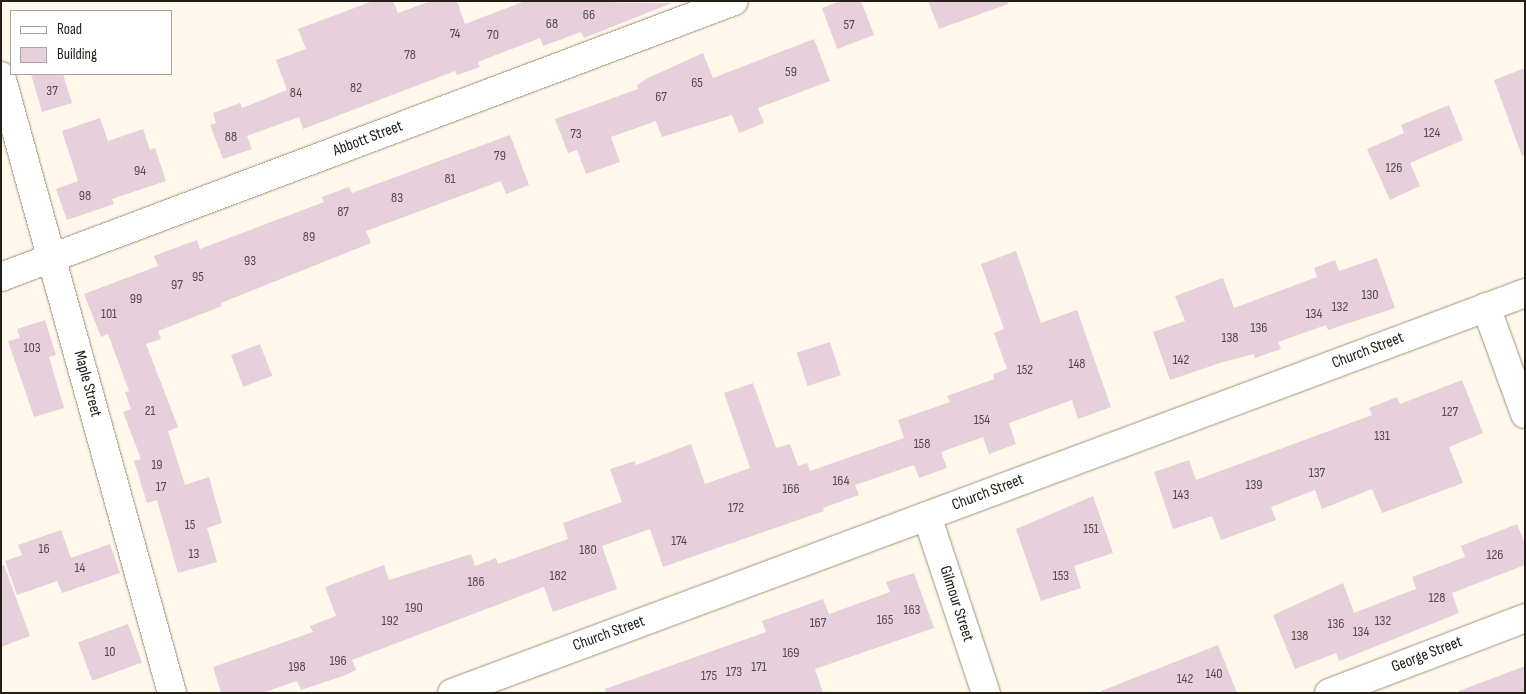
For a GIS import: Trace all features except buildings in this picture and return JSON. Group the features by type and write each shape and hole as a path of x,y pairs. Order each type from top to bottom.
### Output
{"street":[{"name":"Abbott Street","path":"1,277 54,259 734,1"},
{"name":"Maple Street","path":"1,76 54,259 172,693"},
{"name":"Church Street","path":"452,693 1525,293"},
{"path":"1486,307 1525,414"},
{"name":"Gilmour Street","path":"928,516 986,693"},
{"name":"George Street","path":"1329,693 1525,618"}]}
